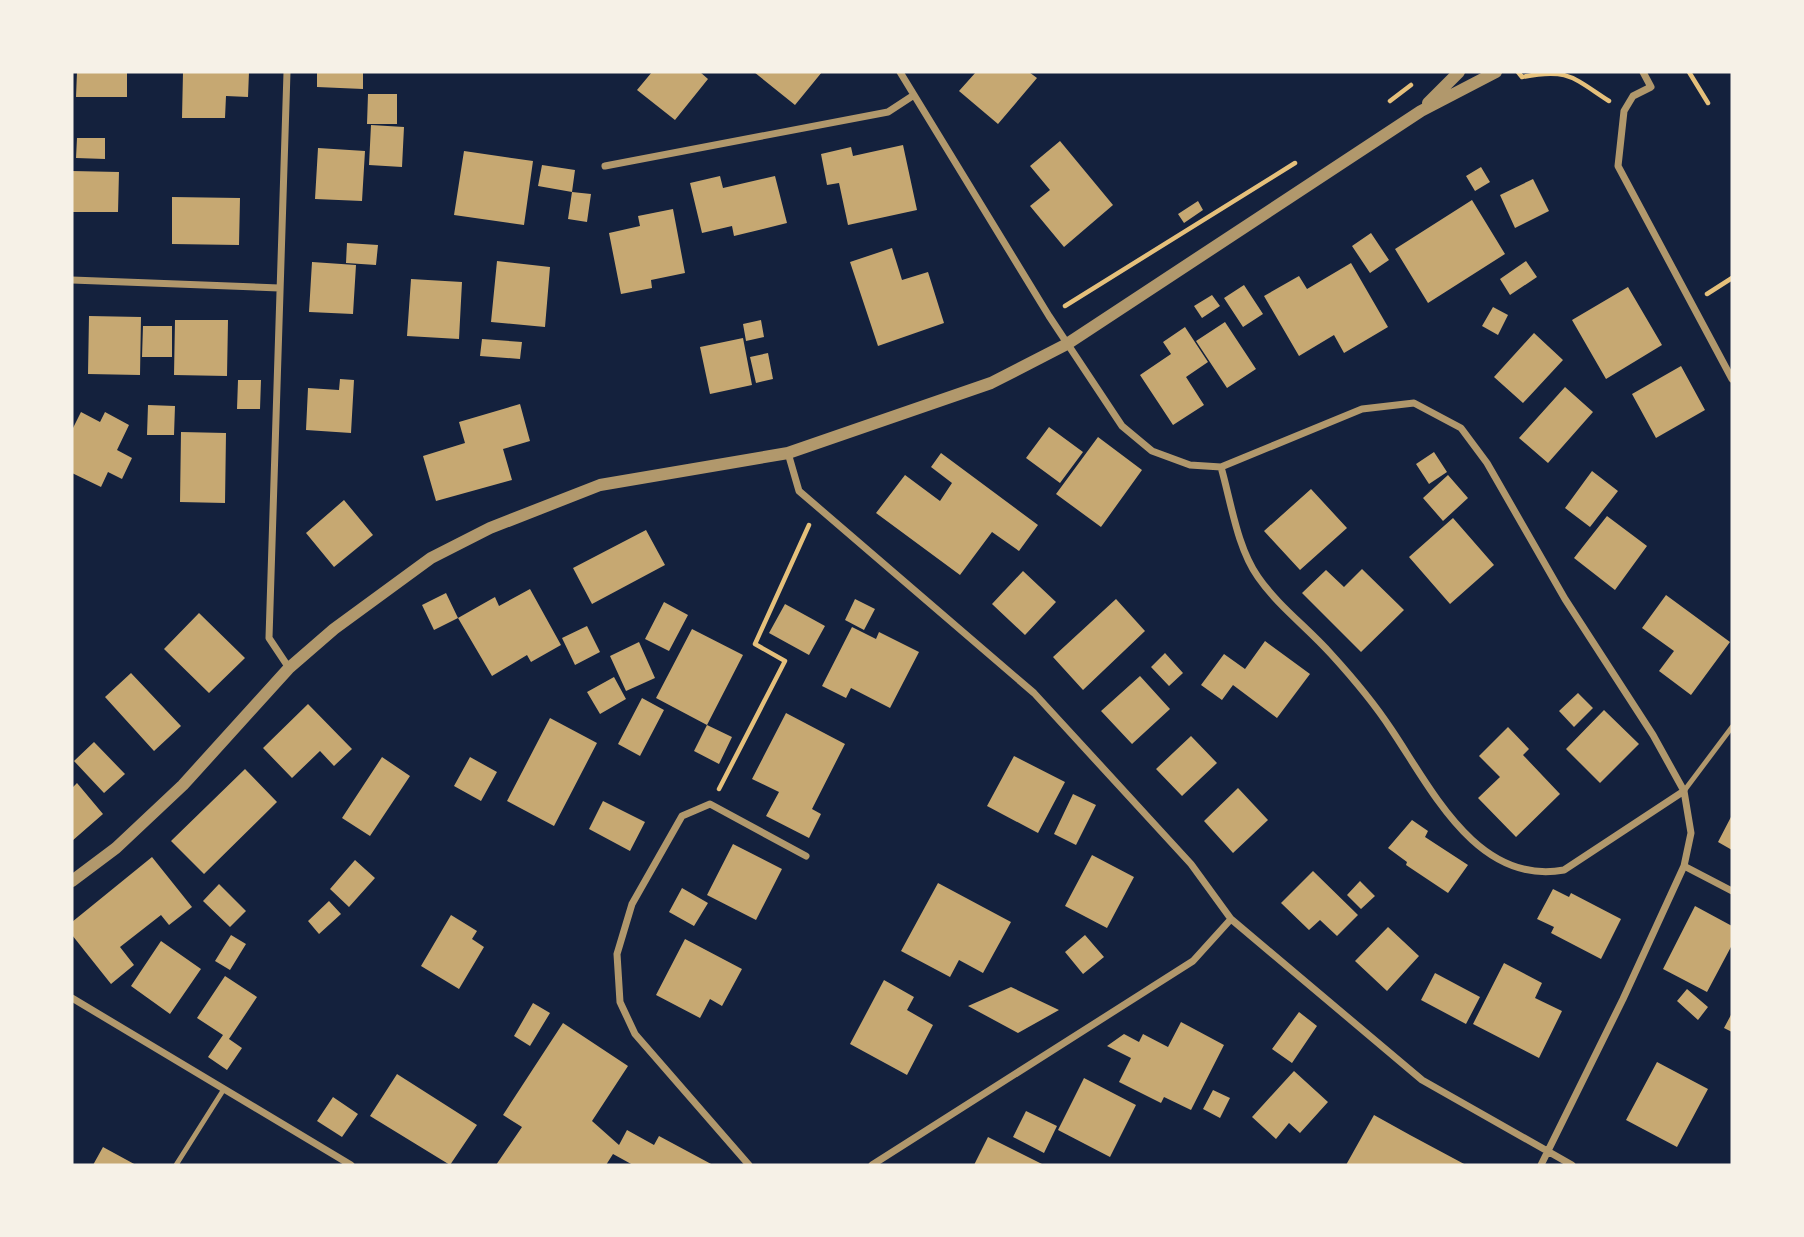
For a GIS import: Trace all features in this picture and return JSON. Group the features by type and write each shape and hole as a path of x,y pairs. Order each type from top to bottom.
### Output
{"street":[{"path":"287,72 269,638 289,668"},
{"path":"900,72 1049,316 1122,426 1152,451 1190,465 1221,467 1362,409 1413,403 1461,428 1487,463 1565,599 1653,735 1684,791 1691,834 1684,866 1541,1165"},
{"path":"1421,111 1459,72"},
{"path":"72,881 116,848 183,785 289,668 334,629 431,558 490,527 600,485 789,453 990,383 1067,344 1421,111 1496,72"},
{"path":"1643,72 1651,87 1633,96 1624,111 1618,166 1732,379"},
{"path":"605,166 888,112 914,95"},
{"path":"72,279 279,288"},
{"path":"789,453 799,491 1034,693 1191,864 1231,919 1422,1080 1573,1165"},
{"path":"1221,467 1237,529 1258,576 1331,654 1390,727 1437,803 1469,837 1494,857 1544,874 1564,870 1684,791"},
{"path":"748,1165 635,1034 620,1002 617,954 632,904 682,816 710,804 806,856"},
{"path":"1684,866 1732,891"},
{"path":"872,1165 1193,961 1231,919"},
{"path":"72,998 351,1165"}],"lane":[{"path":"1684,791 1732,727"},
{"path":"176,1165 223,1089"}],"path":[{"path":"1517,72 1522,78 1548,72 1568,74 1624,111"},
{"path":"1689,72 1708,103"},
{"path":"1385,105 1418,80"},
{"path":"1049,316 1305,157"},
{"path":"1692,304 1732,278"},
{"path":"710,804 785,661 755,644 797,545 818,509"}],"building":[{"path":"77,72 127,72 127,97 76,97"},
{"path":"183,72 249,72 248,97 226,96 225,118 182,118"},
{"path":"317,72 363,72 363,89 317,87"},
{"path":"652,72 700,72 708,79 675,120 637,90"},
{"path":"754,72 822,72 795,105"},
{"path":"976,72 1029,72 1037,78 998,124 959,91"},
{"path":"368,94 397,94 397,124 367,124"},
{"path":"371,125 404,127 402,167 369,165"},
{"path":"77,138 105,138 105,159 76,158"},
{"path":"1060,141 1113,205 1064,247 1030,206 1050,190 1030,166"},
{"path":"903,145 917,210 848,225 839,183 827,185 821,154 851,147 853,156"},
{"path":"318,148 365,151 362,201 315,199"},
{"path":"464,151 533,161 524,225 454,215"},
{"path":"542,165 575,170 572,192 538,186"},
{"path":"1481,167 1490,182 1475,191 1466,176"},
{"path":"72,171 119,172 118,212 72,212"},
{"path":"720,176 723,188 775,176 787,223 734,236 732,226 702,233 690,183"},
{"path":"1533,179 1549,211 1515,228 1500,195"},
{"path":"572,192 591,194 587,222 568,219"},
{"path":"172,197 240,198 239,245 172,244"},
{"path":"1472,200 1505,254 1428,303 1395,249"},
{"path":"1198,201 1203,210 1184,223 1178,214"},
{"path":"673,209 685,273 651,280 652,288 621,294 609,233 640,226 638,216"},
{"path":"1371,233 1389,260 1370,273 1352,246"},
{"path":"347,243 378,245 376,265 346,263"},
{"path":"892,248 902,280 928,272 944,323 878,346 850,262"},
{"path":"497,261 550,267 545,327 491,322"},
{"path":"1526,261 1537,277 1510,295 1500,279"},
{"path":"312,262 356,265 353,314 309,312"},
{"path":"1351,263 1388,327 1344,353 1334,335 1299,356 1264,296 1299,276 1307,289"},
{"path":"411,279 462,282 459,339 407,336"},
{"path":"1244,285 1263,314 1243,327 1224,298"},
{"path":"1628,287 1662,345 1606,379 1572,320"},
{"path":"1212,295 1220,306 1202,318 1194,306"},
{"path":"1493,307 1508,315 1498,335 1482,326"},
{"path":"89,316 141,317 140,375 88,374"},
{"path":"175,320 228,320 227,376 174,375"},
{"path":"761,320 764,337 746,341 743,324"},
{"path":"1225,322 1256,369 1227,388 1196,341"},
{"path":"143,326 172,326 172,357 142,357"},
{"path":"1185,327 1208,362 1186,377 1204,405 1173,425 1140,375 1171,354 1163,342"},
{"path":"1534,333 1563,360 1523,403 1494,377"},
{"path":"743,338 752,385 710,394 700,347"},
{"path":"482,339 522,342 520,359 480,356"},
{"path":"768,353 773,379 756,383 750,357"},
{"path":"1681,366 1705,410 1656,438 1632,394"},
{"path":"340,379 354,380 351,433 306,430 308,388 339,390"},
{"path":"238,380 261,380 260,409 237,409"},
{"path":"1565,387 1593,412 1548,463 1519,438"},
{"path":"520,404 530,441 503,449 512,480 436,501 423,456 465,443 459,422"},
{"path":"148,405 175,406 174,435 147,435"},
{"path":"81,412 100,422 105,412 129,425 117,450 132,458 122,479 108,472 101,487 72,473 72,430"},
{"path":"1049,427 1083,452 1060,483 1026,458"},
{"path":"181,432 226,433 225,503 180,502"},
{"path":"1098,437 1142,470 1101,527 1056,494"},
{"path":"1434,452 1447,472 1429,484 1416,464"},
{"path":"941,453 1038,525 1019,551 992,532 960,575 876,513 905,475 940,501 952,483 931,467"},
{"path":"1592,471 1618,491 1590,527 1565,508"},
{"path":"1448,475 1468,498 1443,521 1423,498"},
{"path":"1311,489 1347,528 1300,570 1264,531"},
{"path":"344,500 373,535 334,567 306,533"},
{"path":"1607,516 1647,546 1615,590 1574,558"},
{"path":"1453,518 1494,565 1450,604 1409,557"},
{"path":"646,530 665,565 592,604 573,568"},
{"path":"1362,569 1404,610 1361,652 1302,593 1326,570 1344,587"},
{"path":"1023,571 1056,602 1025,635 992,604"},
{"path":"530,589 561,645 531,662 527,655 492,676 458,618 495,597 499,606"},
{"path":"446,593 458,618 434,630 422,605"},
{"path":"1666,595 1730,642 1691,695 1659,671 1674,651 1642,628"},
{"path":"855,599 875,609 864,630 845,620"},
{"path":"1116,599 1145,631 1083,690 1053,657"},
{"path":"664,602 688,615 669,651 645,639"},
{"path":"785,604 825,626 809,655 769,633"},
{"path":"199,613 245,658 209,693 164,649"},
{"path":"587,626 600,652 575,665 562,638"},
{"path":"852,627 876,639 879,632 919,652 890,708 851,688 846,698 822,686"},
{"path":"692,629 743,655 707,725 656,698"},
{"path":"1265,641 1310,674 1277,718 1233,685 1222,700 1201,685 1224,654 1245,669"},
{"path":"639,642 655,678 626,691 610,656"},
{"path":"1165,653 1183,673 1169,686 1151,667"},
{"path":"131,673 181,726 154,751 105,697"},
{"path":"1140,676 1170,709 1132,744 1101,711"},
{"path":"614,677 626,699 600,714 587,692"},
{"path":"1578,693 1593,708 1574,727 1559,711"},
{"path":"642,698 664,710 640,756 618,744"},
{"path":"308,704 352,749 334,766 320,751 292,778 263,748"},
{"path":"1604,710 1639,744 1600,783 1566,749"},
{"path":"786,713 845,744 812,809 821,814 809,838 766,816 779,792 752,779"},
{"path":"550,718 597,743 554,826 507,801"},
{"path":"707,725 732,737 719,764 694,751"},
{"path":"1508,727 1529,749 1523,755 1560,794 1516,837 1478,798 1500,777 1479,756"},
{"path":"1191,736 1217,763 1182,796 1156,769"},
{"path":"94,742 125,774 104,793 74,761"},
{"path":"1014,756 1065,782 1038,833 987,806"},
{"path":"382,757 410,776 370,836 342,818"},
{"path":"470,757 497,772 481,801 454,786"},
{"path":"245,769 277,802 204,874 171,841"},
{"path":"77,783 103,814 72,841 72,788"},
{"path":"1238,788 1268,820 1233,853 1204,821"},
{"path":"1073,794 1096,805 1076,845 1054,834"},
{"path":"603,801 645,822 630,851 589,829"},
{"path":"1732,815 1732,850 1718,842"},
{"path":"1412,820 1428,831 1425,837 1468,865 1448,893 1406,865 1407,862 1388,848"},
{"path":"733,844 782,869 756,920 707,895"},
{"path":"1092,855 1134,877 1107,928 1065,906"},
{"path":"152,857 192,907 169,925 161,915 120,947 134,965 111,984 72,935 72,922"},
{"path":"355,860 375,878 349,907 330,889"},
{"path":"1313,871 1358,915 1337,936 1320,920 1309,930 1281,903"},
{"path":"1360,881 1375,896 1361,909 1347,895"},
{"path":"938,883 1011,922 983,973 959,960 950,977 901,951"},
{"path":"219,884 246,911 230,927 203,901"},
{"path":"682,888 708,903 694,926 669,912"},
{"path":"1553,889 1569,897 1571,893 1621,919 1601,959 1551,933 1554,927 1537,919"},
{"path":"329,901 341,914 319,934 308,921"},
{"path":"1695,906 1732,926 1732,945 1707,992 1663,969"},
{"path":"451,915 477,931 472,939 484,947 459,989 421,966"},
{"path":"1388,927 1419,956 1387,991 1355,961"},
{"path":"231,935 246,944 230,970 215,961"},
{"path":"1085,935 1104,957 1083,974 1065,952"},
{"path":"685,939 742,969 722,1006 710,999 700,1018 656,995"},
{"path":"161,941 201,969 170,1014 131,986"},
{"path":"1504,963 1542,983 1535,998 1562,1011 1539,1058 1473,1024"},
{"path":"1435,973 1480,997 1466,1024 1421,1000"},
{"path":"225,976 257,997 229,1039 242,1048 227,1070 208,1057 223,1035 197,1018"},
{"path":"884,980 914,997 907,1010 933,1025 907,1075 850,1044"},
{"path":"1011,987 1059,1010 1018,1033 968,1006"},
{"path":"1687,989 1708,1007 1698,1020 1677,1001"},
{"path":"533,1003 550,1013 530,1046 514,1036"},
{"path":"1299,1012 1317,1026 1292,1063 1272,1049"},
{"path":"1732,1013 1732,1032 1724,1028"},
{"path":"1181,1022 1224,1045 1191,1110 1164,1097 1161,1103 1119,1082 1131,1058 1107,1046 1124,1034 1139,1042 1143,1034 1168,1047"},
{"path":"563,1023 628,1066 592,1121 619,1145 627,1130 654,1145 659,1136 713,1165 633,1165 613,1154 606,1165 496,1165 522,1127 503,1115"},
{"path":"1657,1062 1708,1089 1677,1147 1626,1120"},
{"path":"1294,1071 1328,1102 1300,1133 1289,1123 1276,1139 1252,1117"},
{"path":"397,1074 477,1125 450,1165 370,1116"},
{"path":"1084,1078 1136,1105 1110,1157 1058,1130"},
{"path":"1213,1090 1230,1098 1220,1118 1203,1109"},
{"path":"333,1097 358,1114 342,1137 317,1121"},
{"path":"1026,1111 1057,1126 1044,1153 1013,1137"},
{"path":"1374,1115 1410,1135 1466,1165 1346,1165"},
{"path":"988,1137 1044,1165 974,1165"},
{"path":"103,1147 136,1165 93,1165"}]}
